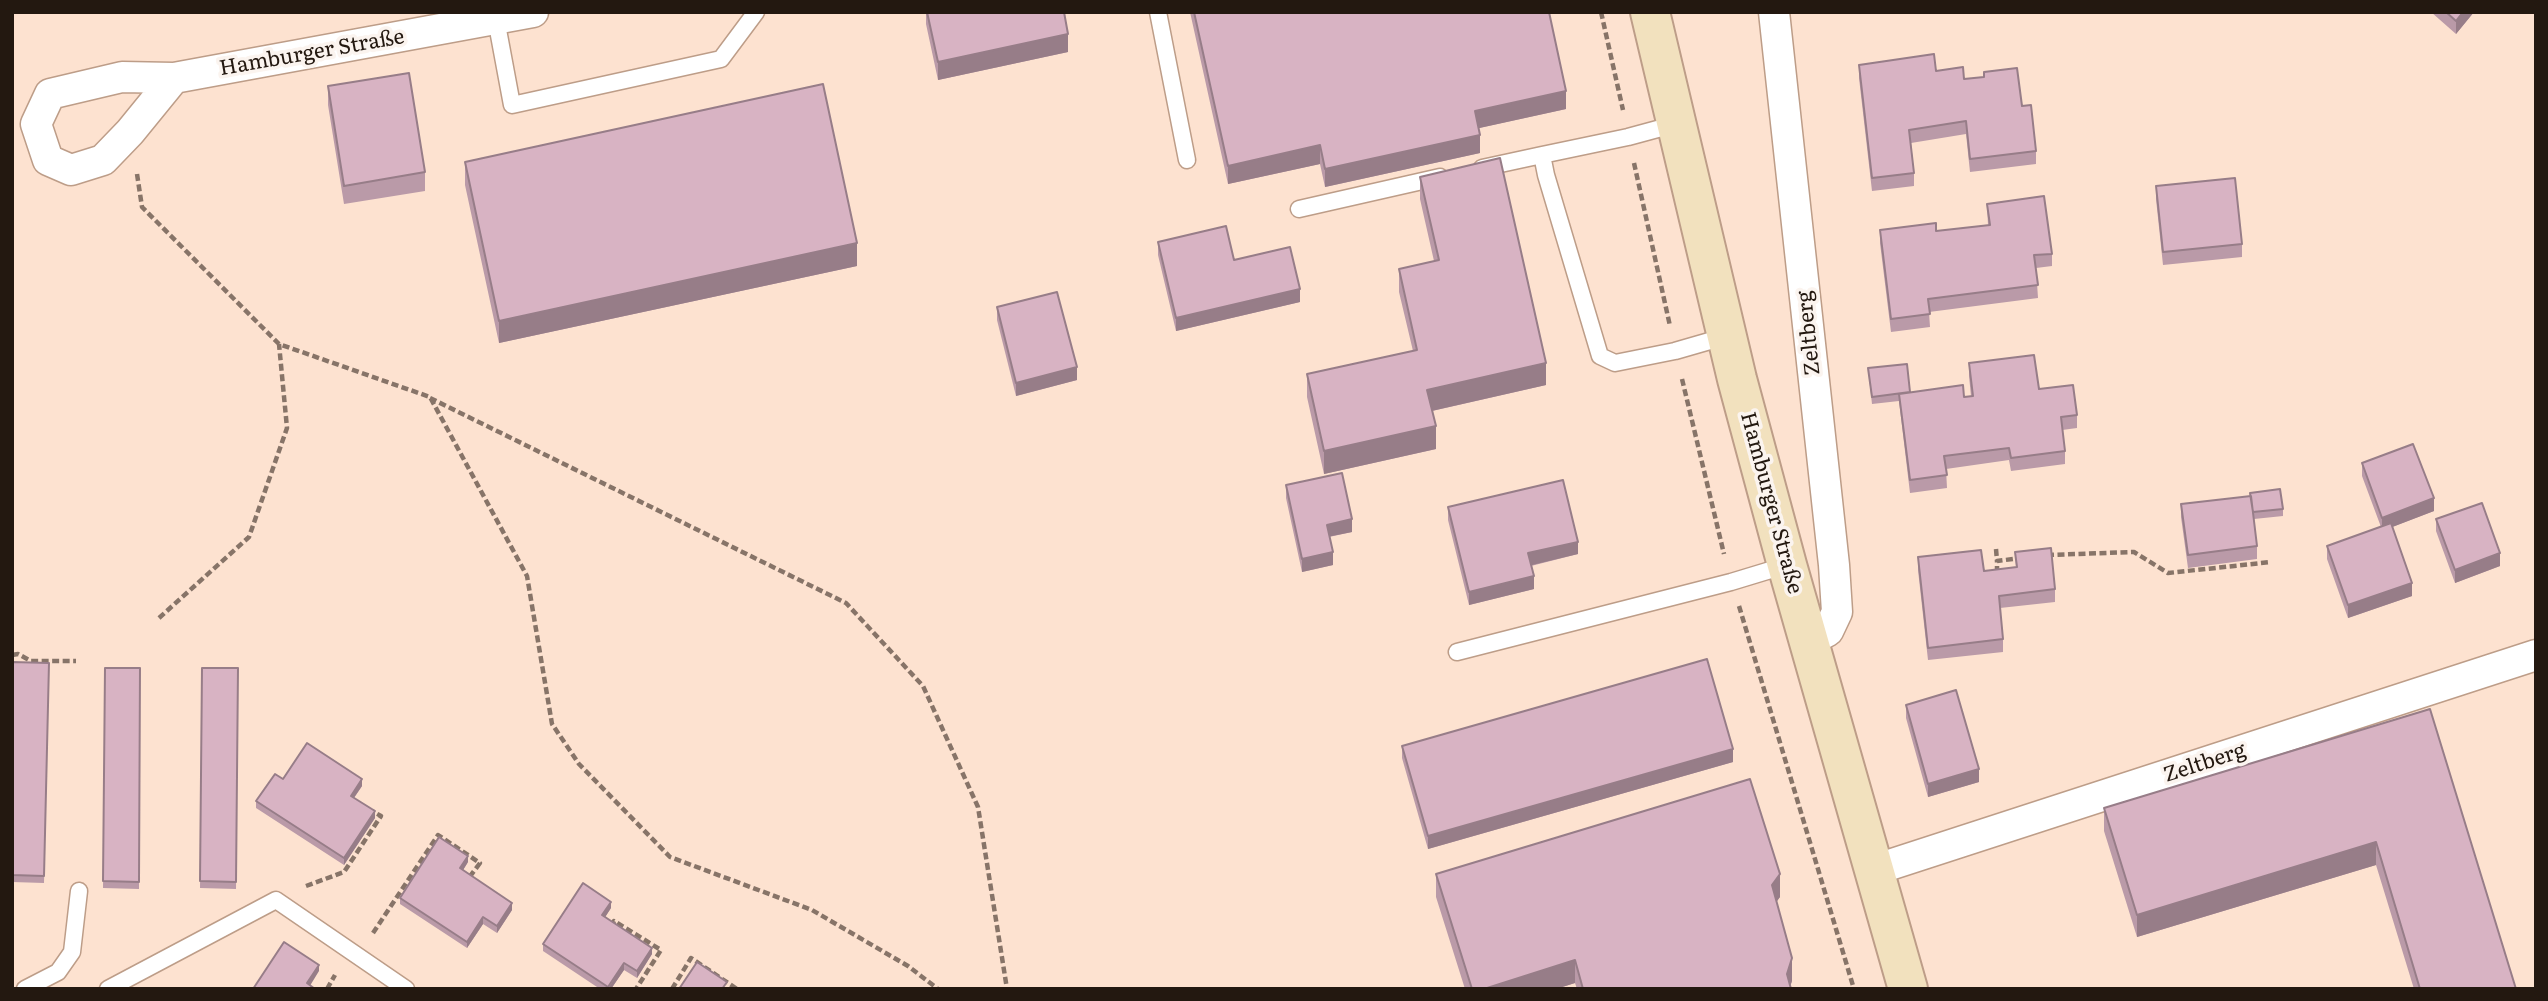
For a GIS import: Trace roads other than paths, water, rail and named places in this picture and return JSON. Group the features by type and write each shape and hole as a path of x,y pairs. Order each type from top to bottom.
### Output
{"main road":[{"name":"Hamburger Straße","path":"1650,12 1727,336 1787,565 1908,989"}],"street":[{"name":"Hamburger Straße","path":"174,78 103,160 71,170 48,160 36,124 50,94 122,77 174,78 533,12"},
{"name":"Zeltberg","path":"1774,12 1837,612 1828,631 1809,641"},
{"name":"Zeltberg","path":"1874,870 2536,656"}],"lane":[{"path":"496,19 512,105 721,58 757,12"},
{"path":"1158,12 1187,160"},
{"path":"1299,209 1628,137 1676,124"},
{"path":"1542,155 1600,356 1615,363 1675,351 1727,336"},
{"path":"1457,653 1787,565"},
{"path":"25,989 58,972 72,952 79,891"},
{"path":"108,989 276,901 406,989"}]}
